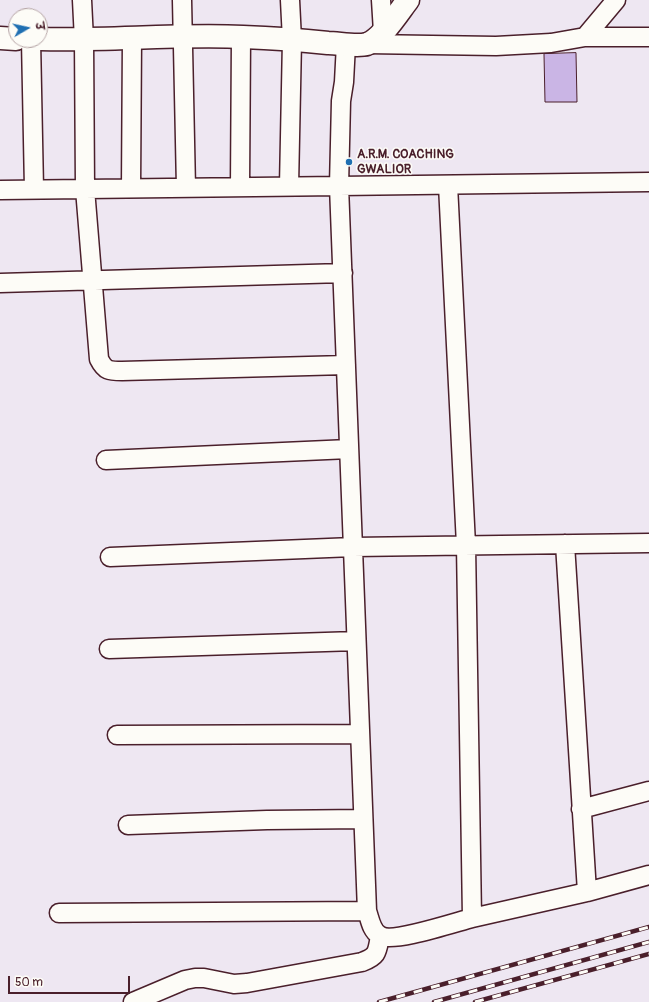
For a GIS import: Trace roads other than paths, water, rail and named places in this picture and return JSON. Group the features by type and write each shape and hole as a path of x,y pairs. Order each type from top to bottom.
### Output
{"street":[{"path":"82,0 84,40 85,189 99,359 102,366 109,371 346,365"},
{"path":"182,0 186,188"},
{"path":"289,186 292,40 290,0"},
{"path":"381,0 365,40 344,82 341,101 339,186 367,911 372,928 380,936 405,936 472,918 587,892 649,875"},
{"path":"365,40 408,0"},
{"path":"585,38 616,0"},
{"path":"48,39 84,40 182,36 292,40 365,40 496,46 551,43 585,38 649,37"},
{"path":"240,187 241,37"},
{"path":"131,188 132,38"},
{"path":"31,48 34,189"},
{"path":"0,190 649,182"},
{"path":"448,185 466,546 472,918"},
{"path":"0,283 343,273"},
{"path":"106,460 349,449"},
{"path":"110,556 353,547 649,543"},
{"path":"565,544 580,809 587,892"},
{"path":"109,649 356,641"},
{"path":"117,735 360,734"},
{"path":"580,809 649,791"},
{"path":"128,825 268,820 363,819"},
{"path":"59,913 367,911"},
{"path":"133,1002 185,980 195,978 204,978 234,984 247,983 362,962 373,958 377,950 380,936"}],"railway":[{"path":"379,1002 649,927"},
{"path":"434,1002 649,942"},
{"path":"475,1002 649,954"}],"place":[{"name":"A.R.M. COACHING GWALIOR","path":"349,162"}]}
